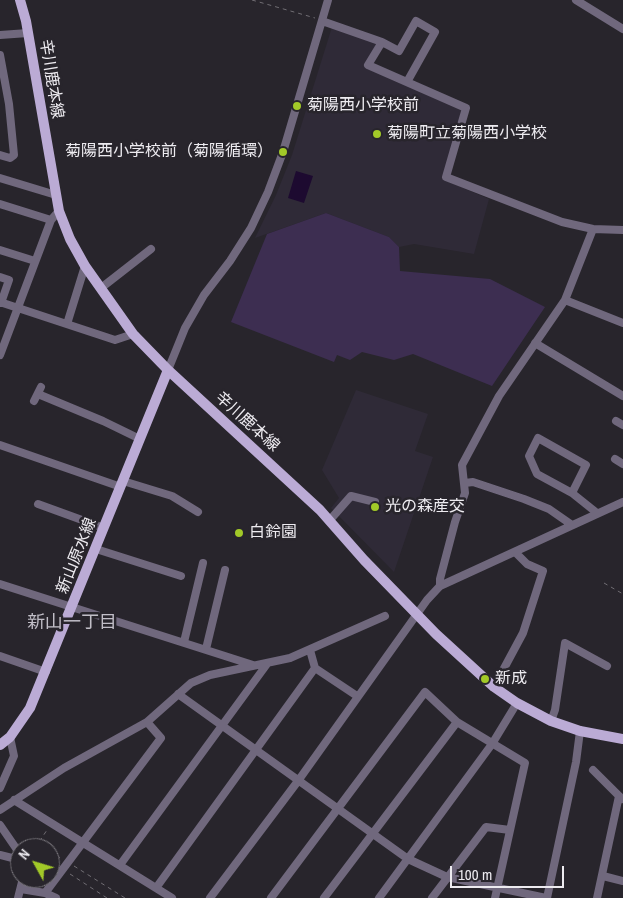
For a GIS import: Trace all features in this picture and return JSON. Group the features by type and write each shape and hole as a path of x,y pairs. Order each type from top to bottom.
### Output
{"main road":[{"name":"辛川鹿本線","path":"20,0 28,33 59,211 70,239 85,266 133,334 168,370 243,437 329,521 417,615 470,667 494,687 517,704 551,721 580,731 623,739"},
{"name":"新山原水線","path":"0,745 10,737 30,708 168,370"}],"street":[{"path":"168,370 185,328 204,295 245,236 268,192 284,152 328,0"},
{"path":"576,0 623,29"},
{"path":"322,21 382,42 399,51 416,21 435,32 407,82"},
{"path":"0,35 28,33"},
{"path":"382,42 368,65 466,108 446,177 562,222 593,228 623,230"},
{"path":"0,55 10,112 14,155 10,158 0,155"},
{"path":"0,109 10,112"},
{"path":"0,178 56,195"},
{"path":"0,204 50,220"},
{"path":"0,355 50,220 59,211"},
{"path":"440,586 454,522 465,492 462,465 499,396 565,300 593,228"},
{"path":"101,288 151,249"},
{"path":"0,250 35,261"},
{"path":"67,324 85,266"},
{"path":"0,277 9,280 1,303 115,340 133,334"},
{"path":"565,300 623,323"},
{"path":"535,343 623,396"},
{"path":"38,394 103,420 140,439"},
{"path":"572,494 586,465 538,438 529,456 537,474 572,494 597,513"},
{"path":"0,445 122,484 172,496 198,512"},
{"path":"465,483 473,482 524,499 549,509 572,525"},
{"path":"329,521 351,496 375,502"},
{"path":"210,898 298,781 357,696 440,586 623,502"},
{"path":"38,504 104,528"},
{"path":"96,549 181,576"},
{"path":"494,687 523,633 543,571 527,564 514,552"},
{"path":"184,642 203,563"},
{"path":"206,649 225,570"},
{"path":"0,584 255,665"},
{"path":"0,810 64,768 147,722 191,683 210,675 267,664 310,650 385,616"},
{"path":"551,721 555,710 565,643 607,666"},
{"path":"310,650 315,668 357,696"},
{"path":"0,656 46,672"},
{"path":"120,865 267,664"},
{"path":"156,888 315,668"},
{"path":"271,898 425,692 457,722 525,763 496,898"},
{"path":"178,694 337,810 408,859 447,877 547,898 576,762 580,731"},
{"path":"379,898 492,744 517,704"},
{"path":"45,893 161,738 147,722"},
{"path":"324,898 457,722"},
{"path":"0,788 14,756 10,737"},
{"path":"592,770 621,798 597,898"},
{"path":"14,800 172,898"},
{"path":"0,825 10,840"},
{"path":"432,898 486,827 510,830"},
{"path":"603,876 623,881"},
{"path":"18,898 20,889 45,893 56,898"}],"path":[{"path":"252,0 322,21"},
{"path":"604,583 623,594"},
{"path":"42,838 52,824"},
{"path":"60,858 124,898"},
{"path":"60,868 107,898"}],"shaded area":[{"name":"菊陽町立菊陽西小学校","path":"332,27 378,41 366,66 459,107 463,112 442,179 489,199 474,254 414,244 399,247 389,237 326,213 255,238 276,195 292,155"},
{"path":"296,171 313,176 304,203 288,198"},
{"path":"326,213 389,237 399,247 400,271 490,279 545,307 492,386 413,354 394,360 362,352 350,360 337,355 334,362 231,322 267,234"},
{"path":"356,390 428,414 415,451 433,457 394,572 331,508 339,498 322,470"}],"place":[{"name":"菊陽西小学校前","path":"297,106"},
{"name":"菊陽町立菊陽西小学校","path":"377,134"},
{"name":"菊陽西小学校前（菊陽循環）","path":"283,152"},
{"name":"光の森産交","path":"375,507"},
{"name":"白鈴園","path":"239,533"},
{"name":"新成","path":"485,679"}],"district":[{"name":"新山一丁目","path":"72,623"}]}
